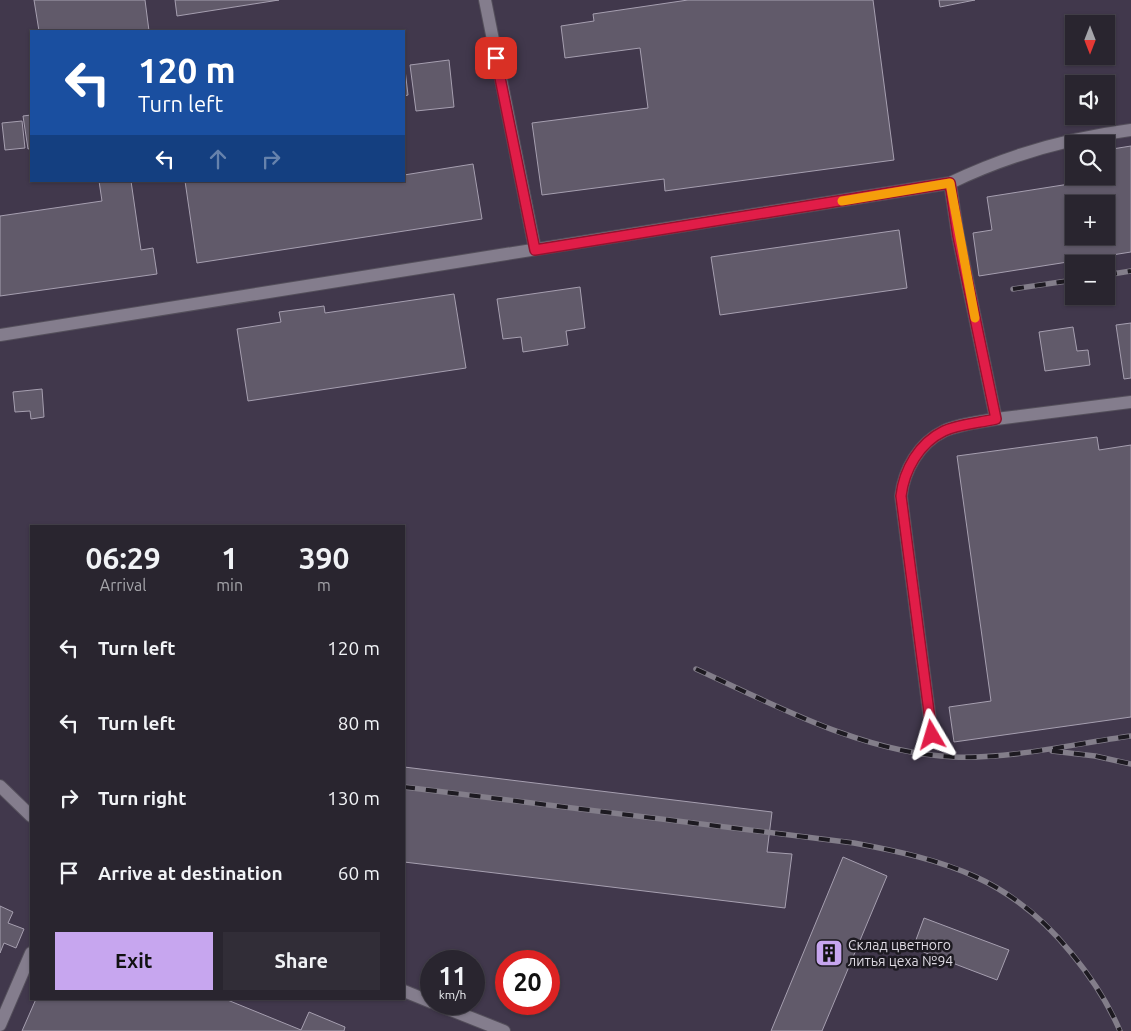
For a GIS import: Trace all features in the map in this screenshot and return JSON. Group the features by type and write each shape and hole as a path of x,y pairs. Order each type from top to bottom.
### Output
{"lane":[{"path":"484,0 535,250"},
{"path":"0,335 950,183 989,165 1097,134 1131,130"},
{"path":"950,183 958,236 996,419"},
{"path":"932,735 901,496 903,479 921,450 944,431 996,419 1131,402"},
{"path":"0,786 30,815"},
{"path":"0,1025 30,956"},
{"path":"405,991 420,998"},
{"path":"464,1015 504,1031"}],"shaded area":[{"path":"0,0 1131,0 1131,1031 0,1031"}],"building":[{"path":"34,0 145,0 149,30 39,30"},
{"path":"175,0 279,0 177,16"},
{"path":"688,0 873,0 894,160 665,191 664,179 542,195 532,123 648,108 640,48 565,58 561,26 594,21 593,14"},
{"path":"939,0 975,0 940,7"},
{"path":"449,60 454,107 416,111 410,65"},
{"path":"405,70 408,95 405,96"},
{"path":"30,115 30,148 28,149 23,116"},
{"path":"22,121 25,148 5,150 2,123"},
{"path":"1131,146 1131,252 1112,255 1065,255 1065,262 979,276 973,233 992,230 987,197 1065,185 1115,185 1115,149"},
{"path":"473,164 482,219 197,263 185,182 405,182 405,175"},
{"path":"99,182 131,182 141,250 153,248 157,274 0,296 0,216 102,201"},
{"path":"899,230 907,288 720,315 711,257"},
{"path":"580,287 585,328 566,331 568,345 523,352 521,337 503,339 497,299"},
{"path":"454,294 466,368 248,401 237,329 281,322 279,312 324,306 325,313"},
{"path":"1131,323 1131,378 1124,379 1116,325"},
{"path":"1073,327 1077,351 1088,350 1090,365 1045,371 1039,332"},
{"path":"42,389 44,417 31,419 30,411 15,412 13,392"},
{"path":"1097,437 1099,450 1131,445 1131,717 954,742 949,707 991,701 957,456"},
{"path":"405,767 772,812 767,852 792,854 785,908 405,862"},
{"name":"Склад цветного литья цеха №94","path":"843,857 887,876 822,1031 771,1031"},
{"path":"0,906 13,912 8,923 24,929 16,948 4,943 0,953"},
{"path":"924,918 1009,950 997,980 913,948"},
{"path":"36,1000 227,1000 301,1030 309,1012 345,1027 344,1031 22,1031"}],"railway":[{"path":"1115,274 1131,271"},
{"path":"1013,289 1065,281"},
{"path":"696,669 821,725 887,747 920,754 954,757 998,756 1131,736"},
{"path":"1052,751 1095,756 1131,764"},
{"path":"405,787 854,843 918,857 947,866 975,876 1000,890 1025,907 1049,928 1092,981 1105,1000 1120,1031"}],"slow traffic":[{"path":"842,201 950,183 958,236 975,318"}],"place":[{"name":"Склад цветного литья цеха №94","path":"829,953"}],"route":[{"path":"496,58 535,250 950,183 958,236 996,419 944,431 921,450 903,479 901,496 932,735"}]}
